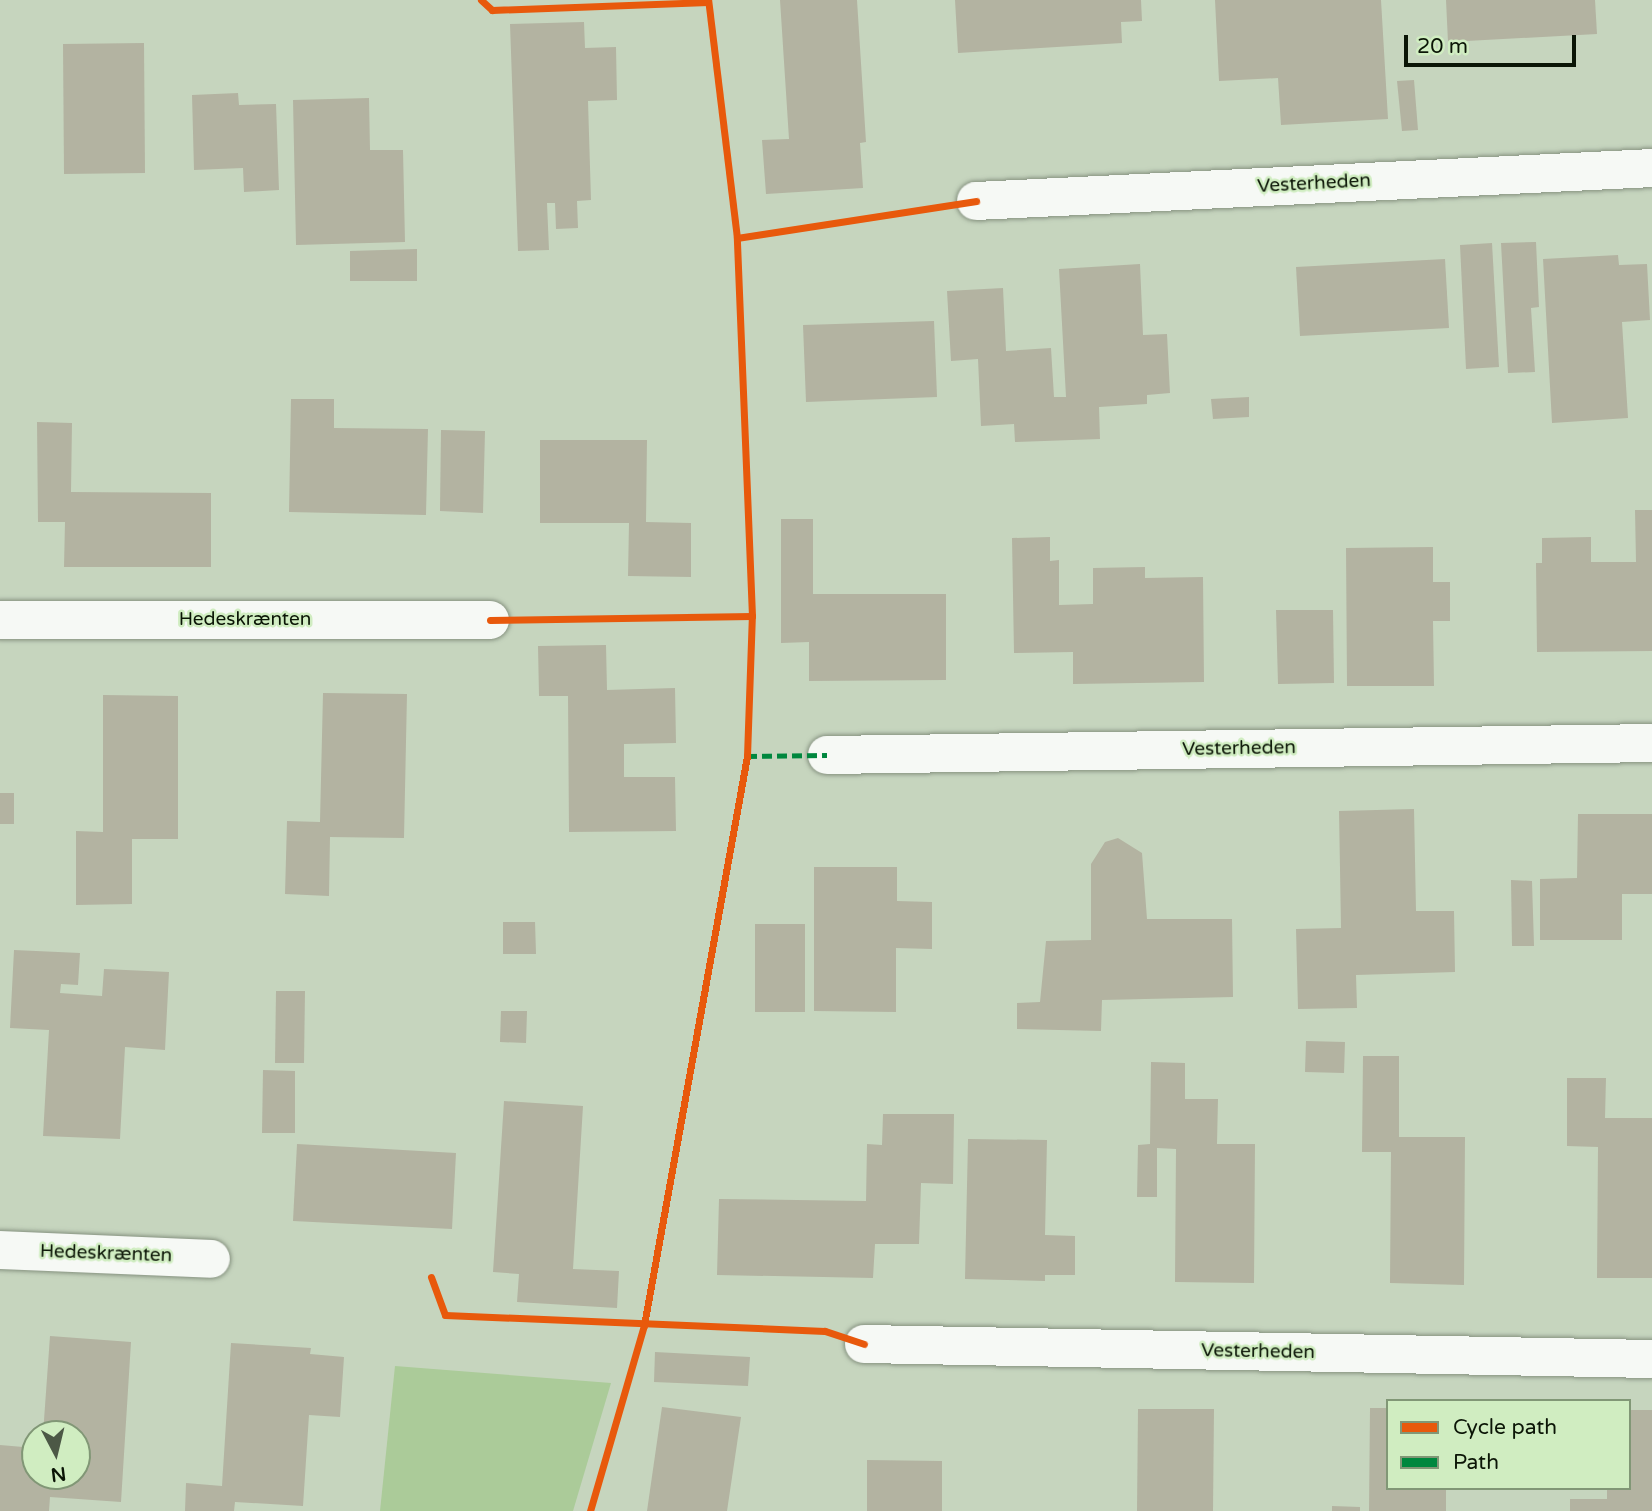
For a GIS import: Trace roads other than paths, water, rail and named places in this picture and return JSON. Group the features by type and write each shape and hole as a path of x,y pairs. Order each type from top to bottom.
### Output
{"street":[{"name":"Vesterheden","path":"976,201 1652,168"},
{"name":"Hedeskrænten","path":"0,621 490,620"},
{"name":"Vesterheden","path":"827,755 1652,743"},
{"name":"Hedeskrænten","path":"0,1250 211,1259"},
{"name":"Vesterheden","path":"864,1344 1652,1359"}]}
